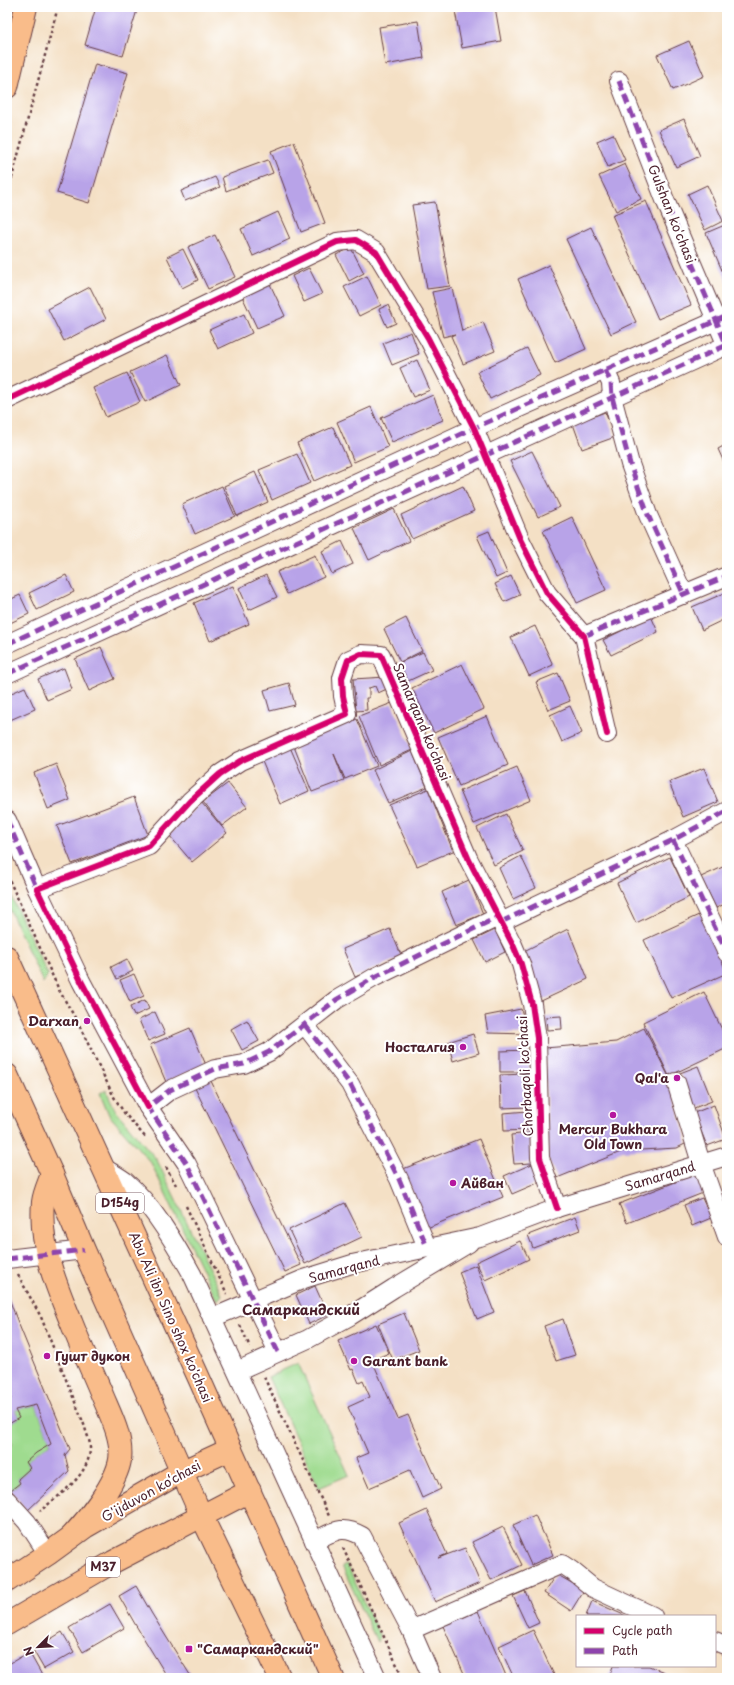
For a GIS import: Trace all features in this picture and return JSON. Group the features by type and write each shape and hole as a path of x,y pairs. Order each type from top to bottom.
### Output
{"main road":[{"path":"7,87 26,7"},
{"name":"Abu Ali ibn Sino shox ko'chasi","path":"7,957 334,1678"},
{"path":"7,1075 52,1174 181,1472 280,1678"},
{"path":"7,1581 48,1554 72,1536 83,1525 112,1482 120,1460 118,1437 67,1312 46,1255 43,1224 43,1201 52,1174"},
{"name":"G'ijduvon ko‘chasi","path":"72,1536 181,1472 231,1449"},
{"name":"M37","path":"7,1624 112,1562 250,1491"}],"street":[{"name":"Gulshan ko'chasi","path":"619,81 665,200 722,318 727,346"},
{"path":"7,400 337,242 356,240 376,252 428,338 474,428 484,456 520,539 547,593 584,636 607,734"},
{"path":"7,644 474,428 722,318"},
{"path":"7,674 612,397 727,346"},
{"path":"605,370 611,383 612,397 630,464 648,515 684,595"},
{"path":"584,636 727,576"},
{"name":"Samarqand ko'chasi","path":"37,889 149,846 190,801 220,774 240,761 347,714 343,696 342,678 348,660 361,654 381,655 468,860 500,920"},
{"path":"148,1107 170,1090 215,1069 244,1064 269,1052 336,1000 375,976 673,840 727,811"},
{"path":"7,820 80,981 148,1107 187,1164 278,1352"},
{"path":"673,840 727,954"},
{"name":"Chorbaqoli ko'chasi","path":"500,920 521,964 532,1004 537,1038 540,1158 557,1208"},
{"path":"305,1025 350,1084 398,1179 427,1247"},
{"path":"676,1082 701,1163 727,1237"},
{"name":"Samarqand","path":"212,1318 253,1302 304,1279 352,1264 480,1237 557,1208 727,1156"},
{"path":"104,1168 125,1181 149,1208 162,1225 189,1269 377,1678"},
{"name":"Samarqand","path":"237,1371 350,1316 480,1237"},
{"path":"8,1259 84,1250"},
{"path":"7,1500 27,1522 48,1554"},
{"path":"314,1541 336,1531 345,1529 351,1530 362,1536 411,1630 432,1678"},
{"path":"411,1630 562,1564 593,1588 652,1615"},
{"path":"716,1642 727,1646"}],"path":[{"path":"7,196 58,7"},
{"path":"8,1259 41,1317 85,1428 90,1445 88,1460 84,1470 63,1492 27,1522"}],"green space":[{"path":"7,887 48,975 43,983 7,904"},
{"path":"106,1090 116,1111 157,1160 222,1295 217,1301 151,1163 109,1115 100,1093"},
{"path":"298,1363 349,1475 319,1488 268,1377"},
{"path":"36,1405 51,1444 36,1453 26,1462 30,1468 18,1479 20,1483 11,1490 7,1485 7,1447 13,1444 7,1436 7,1425 19,1418 15,1410"},
{"path":"347,1564 380,1637 377,1642 342,1566"}],"building":[{"path":"96,7 138,7 123,56 85,45"},
{"path":"476,7 495,7 501,41 462,48 455,11"},
{"path":"418,21 424,58 385,65 379,27"},
{"path":"689,41 704,76 673,90 657,55"},
{"path":"95,64 128,73 89,203 57,193"},
{"path":"684,119 700,156 676,167 659,130"},
{"path":"613,134 625,160 608,167 597,141"},
{"path":"294,142 325,223 301,232 271,151"},
{"path":"268,160 273,173 226,191 222,177"},
{"path":"625,164 641,199 616,211 599,176"},
{"path":"215,177 220,187 185,201 181,191"},
{"path":"707,185 723,221 705,230 688,194"},
{"path":"646,201 691,305 658,319 612,215"},
{"path":"435,202 450,286 427,289 412,205"},
{"path":"278,212 290,239 253,256 241,229"},
{"path":"727,224 727,282 706,233"},
{"path":"591,227 636,322 611,334 566,239"},
{"path":"215,235 235,277 208,289 188,247"},
{"path":"351,248 364,273 349,281 336,255"},
{"path":"183,249 198,280 182,288 167,257"},
{"path":"549,265 586,349 555,363 518,279"},
{"path":"309,268 322,294 304,302 292,276"},
{"path":"367,276 381,305 359,316 344,287"},
{"path":"270,284 285,316 257,328 242,296"},
{"path":"90,287 106,319 64,341 48,309"},
{"path":"452,288 462,331 483,322 495,351 463,364 451,336 455,334 443,337 432,292"},
{"path":"388,305 396,323 387,327 379,309"},
{"path":"244,314 252,333 218,349 209,330"},
{"path":"411,332 419,354 392,365 383,343"},
{"path":"527,348 540,375 490,399 477,372"},
{"path":"167,355 181,385 145,402 130,372"},
{"path":"417,360 430,390 413,397 400,368"},
{"path":"127,373 140,402 106,417 93,388"},
{"path":"433,395 443,420 392,442 381,418"},
{"path":"371,407 388,447 354,462 337,422"},
{"path":"605,412 615,437 582,449 573,424"},
{"path":"333,427 350,465 314,481 297,443"},
{"path":"727,444 727,469 718,449"},
{"path":"532,451 560,507 538,517 510,461"},
{"path":"297,454 310,483 272,500 259,470"},
{"path":"255,472 268,502 237,516 224,486"},
{"path":"222,486 235,516 195,534 182,504"},
{"path":"463,486 474,511 412,539 401,515"},
{"path":"394,509 409,541 369,560 354,528"},
{"path":"572,517 606,590 577,603 543,531"},
{"path":"489,531 507,573 496,578 477,536"},
{"path":"342,541 353,564 332,574 322,551"},
{"path":"315,555 324,577 287,594 277,572"},
{"path":"66,575 74,592 37,610 29,593"},
{"path":"266,575 277,597 249,610 239,588"},
{"path":"511,576 520,595 504,602 495,584"},
{"path":"233,586 249,624 210,641 194,603"},
{"path":"727,592 727,618 702,630 692,607"},
{"path":"20,595 29,614 8,624 7,601"},
{"path":"651,616 658,632 611,655 603,640"},
{"path":"406,618 422,651 400,662 384,629"},
{"path":"535,626 553,665 529,676 511,637"},
{"path":"101,647 115,679 89,691 75,659"},
{"path":"423,652 432,670 408,681 399,663"},
{"path":"462,664 484,709 434,733 412,688"},
{"path":"64,668 72,689 47,700 38,679"},
{"path":"558,673 570,701 548,710 536,682"},
{"path":"386,677 389,688 378,693 375,686 369,688 369,698 366,698 367,710 356,711 353,679"},
{"path":"289,683 295,705 270,711 264,690"},
{"path":"25,687 35,709 10,720 7,713 7,695"},
{"path":"392,703 412,750 379,765 359,716"},
{"path":"570,706 582,733 562,742 550,715"},
{"path":"487,716 508,765 459,786 438,737"},
{"path":"357,719 377,766 345,779 334,754 344,780 312,792 293,744 325,733"},
{"path":"290,747 309,791 280,804 261,759"},
{"path":"412,751 427,787 388,803 373,770"},
{"path":"56,764 70,800 48,809 34,773"},
{"path":"517,767 531,800 474,824 460,791"},
{"path":"704,768 718,802 683,817 669,782"},
{"path":"228,783 247,807 222,826 203,802"},
{"path":"428,789 453,851 417,866 389,805"},
{"path":"134,797 148,835 72,864 57,826"},
{"path":"201,802 227,833 192,862 169,835"},
{"path":"506,814 523,851 494,865 477,828"},
{"path":"521,856 536,888 513,899 499,868"},
{"path":"670,857 689,897 636,923 617,883"},
{"path":"727,865 727,903 716,908 701,877"},
{"path":"469,880 483,914 456,925 442,892"},
{"path":"701,914 727,973 671,998 644,940"},
{"path":"390,929 402,957 355,977 343,949"},
{"path":"568,929 588,979 539,1002 524,951"},
{"path":"495,930 505,952 485,962 474,940"},
{"path":"127,959 133,971 117,979 111,967"},
{"path":"134,974 144,996 130,1002 120,980"},
{"path":"704,992 727,1040 727,1048 669,1076 643,1022"},
{"path":"145,1000 149,1009 134,1016 130,1007"},
{"path":"521,1009 528,1034 488,1033 485,1016"},
{"path":"155,1012 165,1034 148,1041 139,1020"},
{"path":"561,1016 562,1029 547,1030 546,1017"},
{"path":"247,1020 259,1041 242,1050 231,1029"},
{"path":"190,1028 206,1065 166,1082 150,1045"},
{"name":"Mercur Bukhara Old Town","path":"644,1028 669,1077 687,1143 677,1148 623,1151 557,1178 548,1159 545,1048 616,1042"},
{"name":"Носталгия","path":"473,1034 479,1053 453,1061 448,1042"},
{"path":"528,1050 529,1072 500,1072 500,1051"},
{"path":"698,1066 712,1101 694,1108 680,1073"},
{"path":"527,1074 529,1107 501,1108 500,1075"},
{"path":"210,1079 301,1265 285,1272 194,1086"},
{"path":"714,1105 726,1139 707,1146 694,1113"},
{"path":"528,1111 529,1130 504,1131 503,1113"},
{"path":"530,1133 532,1163 514,1164 511,1135"},
{"name":"Айван","path":"479,1139 503,1197 427,1228 403,1169"},
{"path":"532,1164 540,1182 512,1194 504,1176"},
{"path":"696,1174 703,1193 627,1223 619,1204"},
{"path":"702,1198 711,1218 692,1226 684,1205"},
{"path":"345,1203 362,1237 305,1264 289,1230"},
{"path":"575,1217 580,1230 533,1248 528,1235"},
{"path":"520,1241 529,1259 485,1280 476,1262"},
{"path":"476,1265 494,1312 477,1319 459,1272"},
{"path":"315,1286 328,1315 309,1324 296,1295"},
{"path":"7,1293 70,1449 65,1455 69,1471 27,1511 11,1490 20,1483 18,1479 30,1468 26,1462 36,1453 51,1444 36,1405 15,1410 19,1418 7,1425 7,1401 11,1399 7,1386"},
{"path":"404,1313 419,1350 393,1360 378,1324"},
{"path":"563,1319 575,1355 556,1361 544,1326"},
{"path":"376,1324 389,1353 372,1360 398,1419 408,1415 441,1489 422,1498 410,1470 369,1488 356,1458 368,1453 348,1407 370,1397 363,1381 359,1383 353,1369 351,1370 338,1341"},
{"path":"427,1510 447,1554 438,1558 465,1548 480,1583 435,1602 399,1523"},
{"path":"535,1515 553,1555 531,1565 513,1525"},
{"path":"503,1527 522,1565 491,1580 472,1542"},
{"path":"556,1574 584,1590 571,1611 544,1593"},
{"path":"136,1586 192,1678 168,1678 135,1624 119,1596"},
{"path":"525,1591 539,1623 528,1628 513,1596"},
{"path":"592,1601 624,1615 586,1615"},
{"path":"110,1604 124,1628 83,1652 69,1628"},
{"path":"478,1611 507,1678 466,1678 443,1626"},
{"path":"533,1630 554,1675 547,1678 514,1678 499,1646"},
{"path":"62,1632 74,1652 44,1669 33,1650"},
{"path":"29,1652 43,1677 7,1678 7,1665"},
{"path":"613,1667 652,1667 669,1674 668,1678 609,1678"}],"marked path":[{"path":"619,81 665,200 727,346"},
{"path":"7,644 474,428 727,316"},
{"path":"7,674 727,345"},
{"path":"605,370 611,383 612,397 630,464 648,515 684,595"},
{"path":"584,636 727,576"},
{"path":"501,922 673,840 727,811"},
{"path":"7,820 37,889"},
{"path":"673,840 727,953"},
{"path":"278,1352 187,1164 148,1107 170,1090 215,1069 244,1064 269,1052 336,1000 375,977 498,917"},
{"path":"305,1025 350,1084 399,1179 427,1247"},
{"path":"7,1259 84,1250"}],"cycle path":[{"path":"7,400 337,242 356,240 376,252 428,338 474,428 520,539 547,593 584,636 607,734"},
{"path":"148,1107 81,981 37,889 149,846 190,801 220,774 240,761 347,714 343,696 342,678 348,660 361,654 381,655 469,860 513,945 521,964 532,1004 537,1038 540,1158 557,1208"}],"place":[{"name":"Darxan","path":"87,1021"},
{"name":"Носталгия","path":"463,1047"},
{"name":"Qal'a","path":"677,1078"},
{"name":"Mercur Bukhara Old Town","path":"613,1115"},
{"name":"Айван","path":"453,1183"},
{"name":"Гушт дукон","path":"47,1356"},
{"name":"Garant bank","path":"354,1361"},
{"name":"\"Самаркандский\"","path":"189,1649"}],"district":[{"name":"Самаркандский","path":"301,1310"}]}
